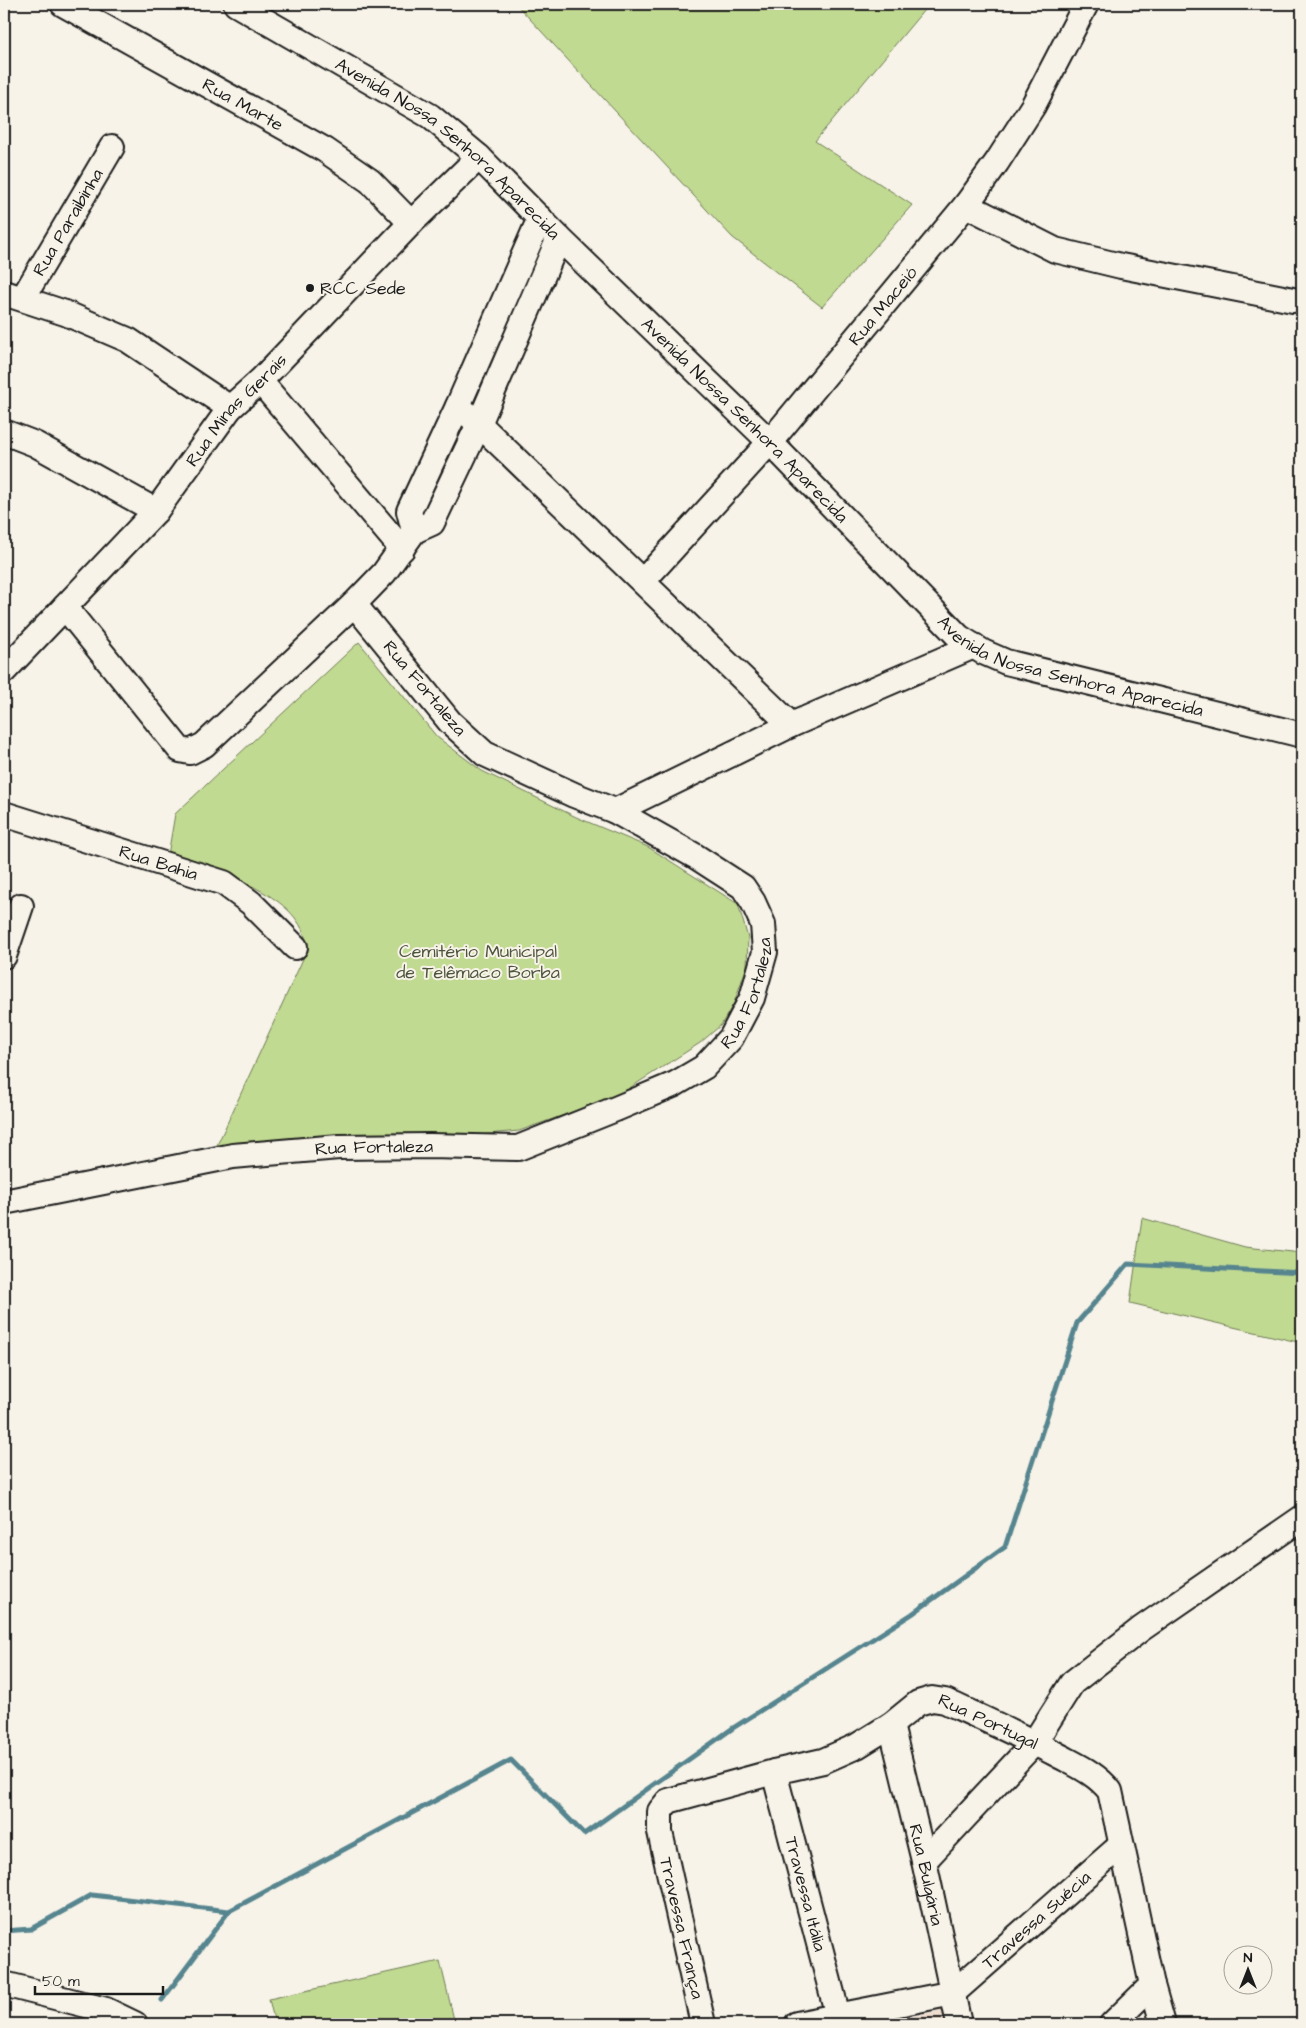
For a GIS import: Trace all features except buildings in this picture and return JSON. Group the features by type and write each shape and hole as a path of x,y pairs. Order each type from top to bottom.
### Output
{"street":[{"name":"Rua Marte","path":"63,4 325,150 370,181 411,223"},
{"name":"Avenida Nossa Senhora Aparecida","path":"236,4 430,116 479,157 559,238 770,442 959,636 1006,662 1302,735"},
{"name":"Rua Maceió","path":"642,581 770,442 966,205 997,162 1033,106 1086,4"},
{"name":"Rua Paraibinha","path":"14,296 112,147"},
{"name":"Rua Minas Gerais","path":"4,671 156,511 230,408 260,381 411,223 479,157"},
{"path":"966,205 1055,250 1121,266 1293,300"},
{"path":"408,540 408,511 458,406 540,218"},
{"path":"66,607 180,750 190,752 204,745 354,604 384,573 408,540 428,526 437,516 559,238"},
{"path":"14,296 65,313 128,340 230,408"},
{"path":"260,381 408,540"},
{"path":"458,406 479,424 791,725"},
{"path":"4,432 35,444 156,511"},
{"name":"Rua Fortaleza","path":"4,1202 233,1156 339,1147 430,1146 518,1148 675,1084 704,1067 731,1038 752,998 765,952 763,924 753,902 743,887 696,856 615,811 574,795 485,754 450,722 354,604"},
{"path":"615,811 791,725 974,646"},
{"name":"Rua Bahia","path":"4,814 224,883 251,903 295,947"},
{"path":"4,956 21,906"},
{"path":"924,1861 1034,1743 1072,1683 1141,1629 1302,1518"},
{"name":"Rua Portugal","path":"660,1832 660,1811 668,1801 774,1772 823,1761 857,1746 891,1725 918,1703 932,1699 945,1701 1090,1772 1102,1781 1110,1791 1120,1846 1152,1985 1163,2024"},
{"name":"Rua Bulgária","path":"891,1725 924,1861 959,2024"},
{"name":"Travessa Itália","path":"774,1772 838,2016"},
{"name":"Travessa França","path":"660,1832 703,2024"},
{"name":"Travessa Suécia","path":"953,1992 1120,1846"},
{"path":"4,1984 106,2010 134,2024"},
{"path":"1112,2024 1152,1985"},
{"path":"797,2024 953,1992"}],"shaded area":[{"path":"943,2010 946,2024 879,2024"}],"green space":[{"path":"516,4 929,4 815,141 912,205 822,307 732,237"},
{"name":"Cemitério Municipal de Telêmaco Borba","path":"359,642 437,737 482,771 576,817 648,847 738,904 748,938 747,966 734,1003 721,1025 700,1043 617,1096 519,1131 427,1140 213,1154 303,959 306,939 297,921 284,906 267,894 226,875 168,855 175,814"},
{"path":"1142,1218 1245,1247 1302,1253 1302,1343 1130,1303"},
{"path":"440,1961 455,2024 275,2024 269,1999"}],"waterway":[{"path":"4,1931 31,1929 92,1895 229,1911 511,1760 584,1834 733,1728 912,1614 1005,1547 1077,1323 1128,1264 1302,1273"},
{"path":"162,2000 229,1911"}],"place":[{"name":"RCC Sede","path":"310,288"}]}
